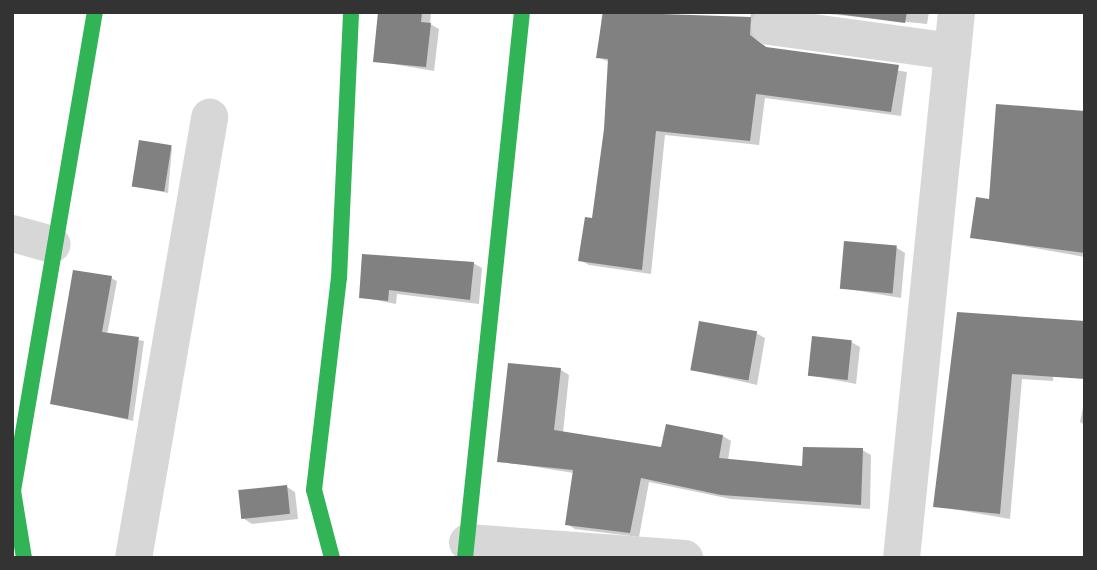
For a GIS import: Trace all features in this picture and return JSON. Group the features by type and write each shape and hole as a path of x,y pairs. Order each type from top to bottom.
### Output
{"street":[{"path":"24,558 13,491 52,244 95,12"},
{"path":"332,558 314,490 339,278 351,12"},
{"path":"522,12 466,550 684,558"},
{"path":"901,558 956,12"},
{"path":"769,26 952,51"},
{"path":"133,558 209,117"},
{"path":"12,233 52,244"}],"building":[{"path":"378,12 422,12 421,22 431,23 426,67 373,62"},
{"path":"603,12 751,17 750,35 766,47 899,65 891,112 756,94 750,141 656,131 642,270 578,261 585,217 592,218 604,129 608,59 596,58"},
{"path":"823,12 907,12 905,23"},
{"path":"996,104 1085,111 1085,253 970,238 976,197 989,199"},
{"path":"139,140 172,145 164,192 132,186"},
{"path":"844,241 897,246 893,293 840,289"},
{"path":"362,254 474,262 470,300 389,290 388,301 359,298"},
{"path":"73,270 112,276 102,332 139,337 128,419 50,404"},
{"path":"957,312 1085,321 1085,379 1012,374 1000,514 933,507"},
{"path":"699,321 757,331 748,380 690,370"},
{"path":"812,336 852,340 848,380 808,376"},
{"path":"508,363 561,368 554,430 661,447 666,424 723,435 719,458 802,466 803,447 863,448 861,505 721,495 641,478 630,533 565,525 573,470 497,462"},
{"path":"287,485 290,514 241,519 238,490"}],"traffic: fast":[{"path":"24,558 13,491 95,12"},
{"path":"332,558 314,490 339,278 351,12"},
{"path":"465,558 522,12"}]}
